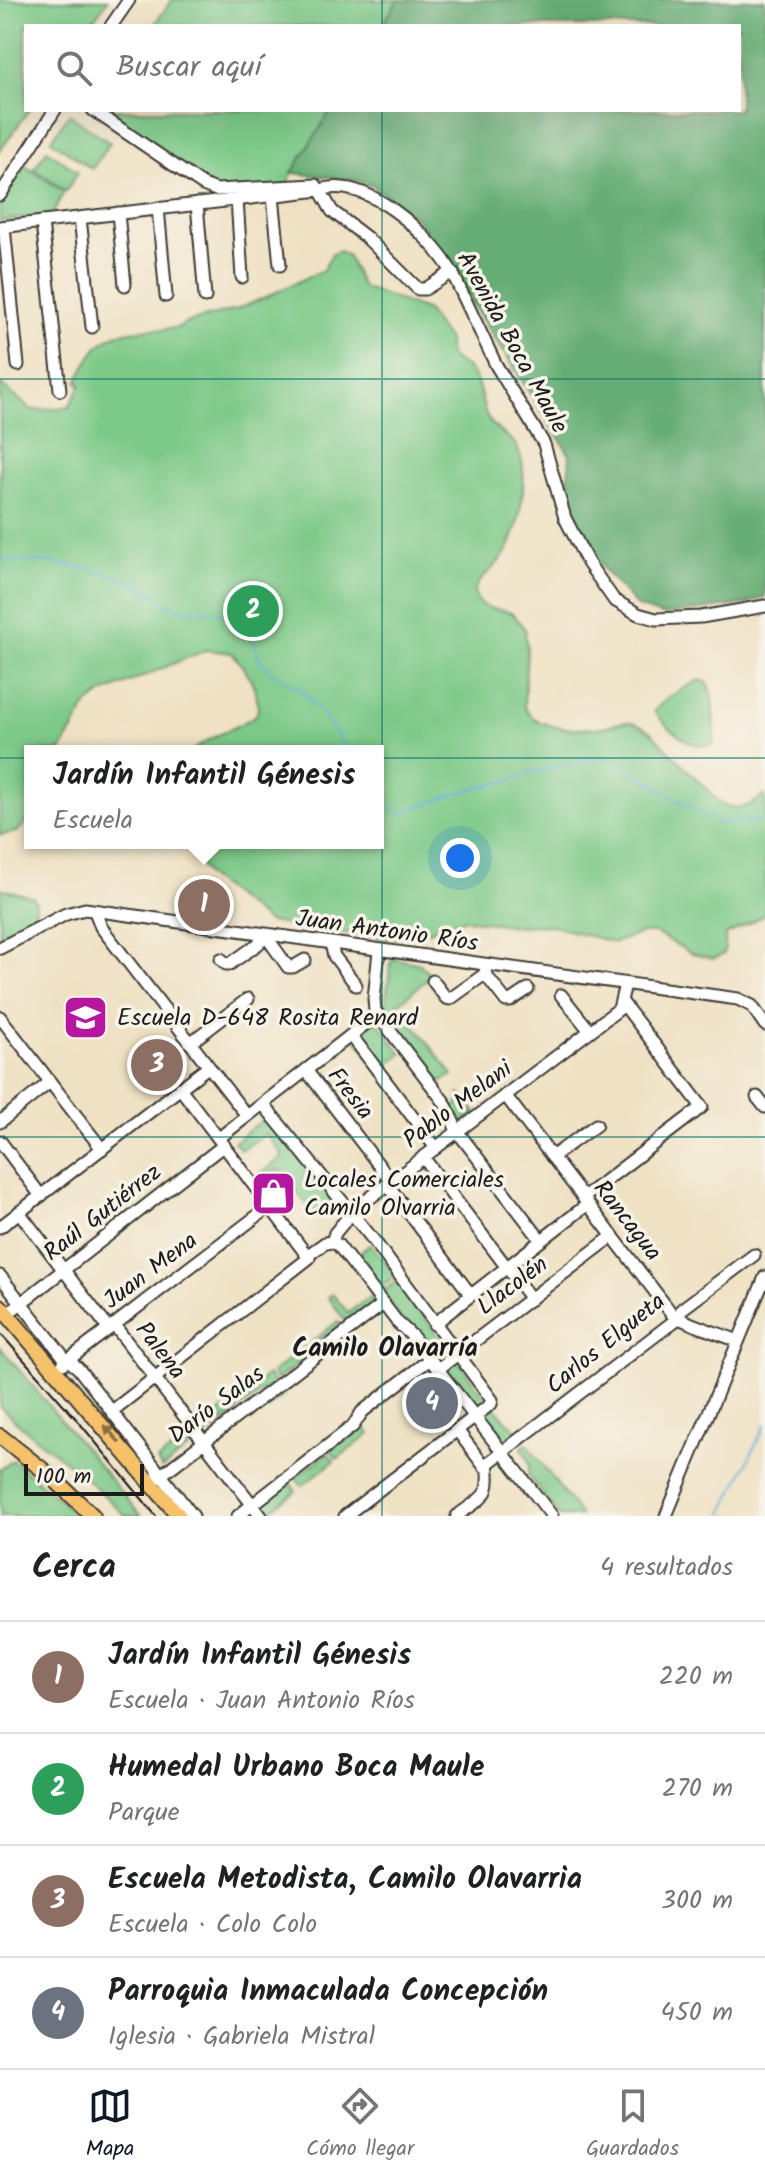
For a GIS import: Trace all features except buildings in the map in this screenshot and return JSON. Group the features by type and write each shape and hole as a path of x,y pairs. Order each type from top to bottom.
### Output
{"main road":[{"path":"3,1310 156,1478 179,1516"},
{"path":"4,1444 53,1478 93,1516"}],"street":[{"path":"112,24 129,0"},
{"path":"0,195 54,112"},
{"name":"Avenida Boca Maule","path":"96,112 191,177 216,190 332,186 352,189 381,201 437,252 452,272 496,365 544,444 565,518 605,590 624,608 656,619 701,617 765,606"},
{"path":"18,365 2,227 273,196 332,186"},
{"path":"320,190 332,211 367,238 418,289 425,289 452,272"},
{"path":"273,196 280,265"},
{"path":"237,199 242,277"},
{"path":"197,204 205,297"},
{"path":"158,208 166,296"},
{"path":"118,213 125,285"},
{"path":"80,218 92,327"},
{"path":"42,222 60,390"},
{"path":"95,911 101,927 247,1116"},
{"name":"Juan Antonio Ríos","path":"0,948 72,912 95,911 379,951 485,970 742,1000 752,1006 765,1025"},
{"path":"221,959 230,964 266,936 288,967 305,960"},
{"path":"331,944 334,956 356,985"},
{"path":"379,951 373,1003 378,1014 445,1103 457,1131 541,1240"},
{"path":"433,981 450,999 485,970 506,1001 528,989"},
{"path":"434,1324 702,1107 622,1002 625,984"},
{"path":"561,995 590,1031"},
{"path":"190,1043 248,999"},
{"name":"Pablo Melani","path":"112,1411 325,1243 332,1242 351,1214 389,1182 619,1009 622,1002"},
{"name":"Raúl Gutiérrez","path":"3,1310 21,1302 63,1269 221,1142 247,1116 378,1014"},
{"path":"0,1017 102,1149"},
{"path":"351,1035 436,1148"},
{"path":"0,1226 208,1067"},
{"name":"Fresia","path":"306,1070 471,1295"},
{"path":"0,1122 50,1082"},
{"path":"180,1088 309,1257"},
{"name":"Rancagua","path":"505,1095 677,1319"},
{"path":"757,1097 765,1107"},
{"path":"263,1104 390,1263 492,1400 491,1404 345,1516"},
{"path":"552,1157 596,1125"},
{"path":"0,1141 41,1196"},
{"path":"423,1157 531,1299"},
{"name":"Juan Mena","path":"56,1370 270,1206"},
{"name":"Palena","path":"19,1212 261,1516"},
{"name":"Llacolén","path":"438,1369 613,1236"},
{"path":"332,1242 338,1245 430,1359 552,1516"},
{"name":"Carlos Elgueta","path":"486,1464 677,1319 682,1309 754,1255"},
{"path":"0,1276 112,1411 156,1478 193,1516"},
{"path":"666,1516 765,1277"},
{"name":"Darío Salas","path":"156,1478 383,1304"},
{"path":"677,1319 687,1320 738,1341"},
{"path":"238,1516 353,1426 362,1412 430,1359"},
{"path":"457,1430 486,1464 490,1481 487,1492 457,1516"}],"green space":[{"path":"0,0 108,0 90,24 24,24 24,112 28,112 0,151"},
{"path":"172,0 398,0 383,24 154,24"},
{"path":"398,0 765,0 765,597 746,604 662,615 637,607 604,570 566,502 570,455 417,219 373,186 354,180 292,173 330,112 741,112 741,24 383,24"},
{"path":"108,112 330,112 292,173 286,190 211,190"},
{"path":"69,114 110,143 92,169 51,140"},
{"path":"47,150 78,172 66,191 34,169"},
{"path":"24,165 64,192 52,215 0,221 0,201 4,201 10,193 9,186"},
{"path":"340,251 348,256 362,287 426,310 448,340 452,358 475,378 488,419 515,444 520,455 523,483 516,529 506,552 474,590 479,602 488,608 512,613 525,629 524,707 537,720 565,728 598,728 626,722 650,731 719,802 732,807 754,803 765,795 765,915 726,935 724,954 714,959 692,954 655,933 641,933 614,943 550,925 515,926 465,919 418,934 387,939 268,922 207,876 194,849 384,849 384,745 200,745 257,714 255,689 232,653 206,650 103,693 87,705 64,745 24,745 24,824 17,832 0,835 0,384 32,410 69,407 81,385 77,382 92,354 108,339 129,331 177,328 238,309 323,270 332,254"},
{"path":"699,680 708,683 713,702 714,742 707,745 699,745 682,737 654,711 667,698"},
{"path":"0,888 33,897 36,904 34,922 0,939"},
{"path":"397,959 420,964 431,976 398,1004 453,1075 440,1082 385,1008 391,961"},
{"path":"376,1020 402,1054 380,1070 354,1037"},
{"path":"460,1094 476,1113 460,1124 453,1108 458,1104"},
{"path":"265,1118 273,1119 336,1203 317,1217 278,1169 264,1179 260,1174 283,1156 266,1134 241,1150 234,1142"},
{"path":"371,1244 396,1276 379,1289 354,1257"},
{"path":"397,1281 488,1401 519,1433 505,1442 499,1440 420,1336 404,1323 381,1293"},
{"path":"333,1294 348,1313 371,1296 373,1304 348,1325 328,1297"},
{"path":"338,1321 343,1328 314,1352 309,1344"},
{"path":"0,1347 141,1516 126,1516 76,1469 0,1407"},
{"path":"305,1347 310,1354 277,1380 272,1373"},
{"path":"268,1375 274,1383 240,1408 235,1401"},
{"path":"279,1388 284,1395 252,1420 247,1413"},
{"path":"233,1403 238,1411 202,1438 196,1430"},
{"path":"361,1422 370,1434 337,1459 331,1450"},
{"path":"194,1433 199,1440 162,1469 157,1461"},
{"path":"526,1443 581,1516 559,1516 528,1475 530,1464 522,1448"},
{"path":"328,1453 334,1461 302,1486 295,1478"},
{"path":"13,1460 78,1516 0,1516 0,1470"},
{"path":"290,1483 296,1491 264,1515 258,1507"}],"waterway":[{"path":"0,561 51,563 88,569 137,584 172,606 235,618 250,631 264,665 306,695 344,745"},
{"path":"384,803 400,813 529,773 591,759 614,758 719,823 752,822 765,818"},
{"path":"722,1516 765,1425"}],"railway":[{"path":"0,1333 156,1516"}],"place":[{"name":"Humedal Urbano Boca Maule","path":"253,611"},
{"name":"Jardín Infantil Génesis","path":"204,905"},
{"name":"Escuela D-648 Rosita Renard","path":"86,1017"},
{"name":"Escuela Metodista, Camilo Olavarria","path":"157,1065"},
{"name":"Locales Comerciales Camilo Olvarria","path":"273,1193"},
{"name":"Parroquia Inmaculada Concepción","path":"432,1403"}],"district":[{"name":"Camilo Olavarría","path":"385,1347"}]}
